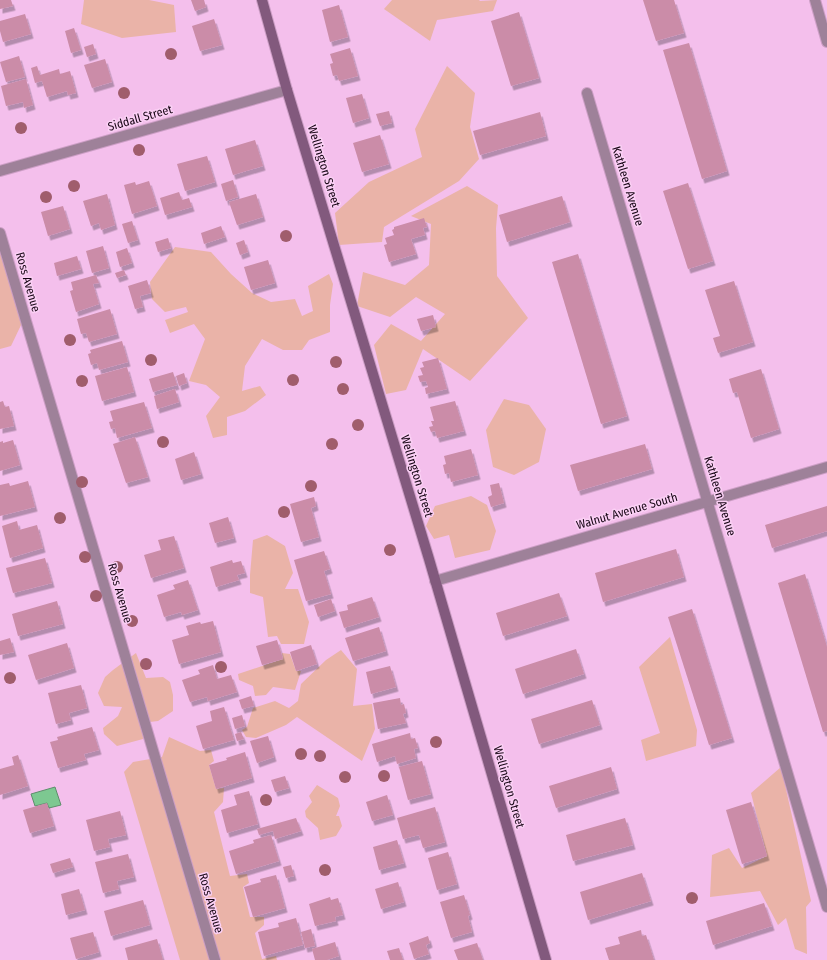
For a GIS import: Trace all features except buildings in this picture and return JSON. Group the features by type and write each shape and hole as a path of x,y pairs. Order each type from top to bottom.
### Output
{"main road":[{"name":"Wellington Street","path":"262,0 287,90 435,581 546,960"}],"street":[{"path":"815,0 827,42"},
{"name":"Siddall Street","path":"0,172 287,90"},
{"name":"Kathleen Avenue","path":"587,93 827,907"},
{"name":"Ross Avenue","path":"0,233 215,960"},
{"name":"Walnut Avenue South","path":"435,581 827,467"}],"shaded area":[{"path":"84,0 149,0 174,5 176,32 122,38 81,24"},
{"path":"392,0 497,0 493,11 437,20 430,41 384,9"},
{"path":"447,66 475,93 470,127 479,159 459,181 384,227 382,242 339,245 335,213 369,182 422,157 415,129"},
{"path":"467,186 498,205 496,228 497,276 528,318 470,381 423,349 406,390 386,394 374,345 391,324 421,341 445,314 416,297 390,317 357,306 363,272 405,285 429,265 431,224 411,216"},
{"path":"175,247 211,252 231,274 252,293 271,302 295,299 302,316 313,311 308,286 329,274 333,284 330,305 330,332 309,340 302,350 283,350 262,339 245,366 242,391 260,386 266,395 245,411 227,417 227,435 213,438 206,416 220,397 206,385 189,381 205,339 194,324 170,333 165,320 188,312 186,307 165,312 152,299 150,282"},
{"path":"0,251 3,252 22,323 11,346 0,349"},
{"path":"504,399 529,405 546,429 539,462 514,475 493,467 486,430"},
{"path":"471,496 487,505 496,531 490,550 455,558 449,535 434,539 426,526 435,506"},
{"path":"267,535 285,546 293,573 285,589 298,589 309,622 304,644 281,644 277,636 268,637 263,597 250,593 253,540"},
{"path":"670,637 697,730 696,746 646,761 641,740 660,733 639,667"},
{"path":"341,650 357,669 353,706 372,704 375,729 362,761 297,717 286,725 256,738 246,737 242,730 247,727 253,708 275,701 289,708 298,701 301,684 326,660"},
{"path":"136,653 146,678 163,677 170,682 173,695 173,711 158,721 142,723 143,739 117,746 104,734 103,728 118,716 122,707 104,706 98,693 105,677"},
{"path":"282,653 290,654 296,671 301,671 295,690 273,687 266,695 255,696 253,686 239,680 238,674 283,659"},
{"path":"169,737 200,751 211,750 214,761 209,765 216,789 224,788 223,802 214,812 230,876 247,874 249,883 243,887 250,917 264,917 264,925 255,933 262,959 276,956 277,960 180,960 124,772 133,762 162,757"},
{"path":"781,767 811,901 806,907 807,954 795,949 786,918 778,925 760,891 710,897 712,855 729,848 742,868 767,856 751,793"},
{"path":"317,785 338,798 340,806 336,816 339,816 342,826 336,836 320,840 318,828 306,817 305,811 312,802 309,796"},
{"path":"55,787 61,805 49,808 47,803 35,806 31,794"}]}
